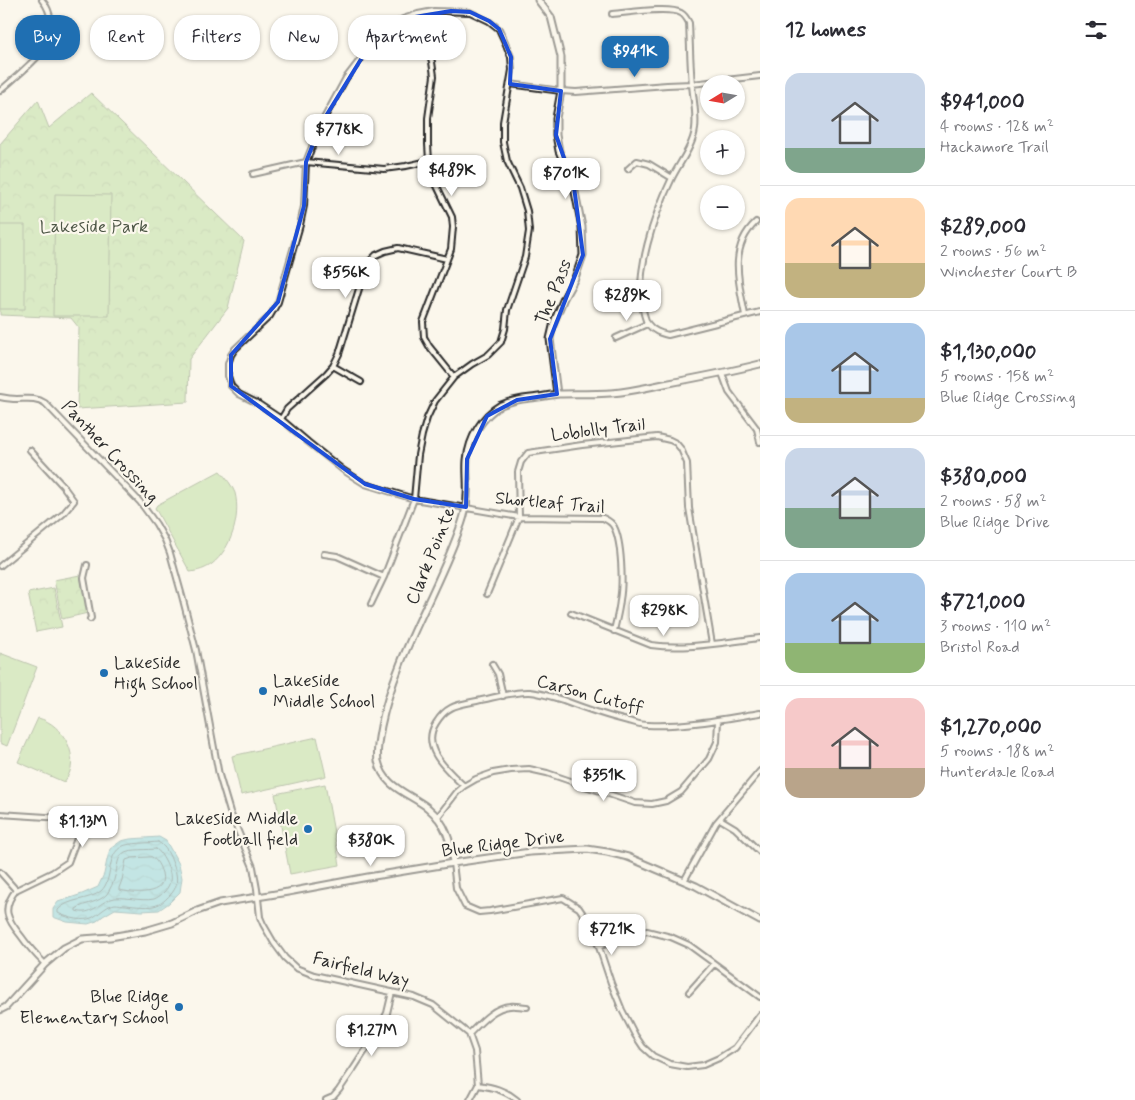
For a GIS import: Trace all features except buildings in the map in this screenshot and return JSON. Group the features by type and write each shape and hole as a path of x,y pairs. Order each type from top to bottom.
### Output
{"street":[{"path":"0,91 33,62 46,46 52,26 50,14 42,0"},
{"name":"The Pass","path":"538,0 551,17 558,41 561,57 561,91 556,118 556,135 574,187 582,226 583,255 575,278 554,322 550,339 557,394"},
{"path":"612,14 670,10 682,13 689,23 695,131 690,146 672,178 657,214 645,254 642,297 647,324 656,332 668,334 760,312"},
{"name":"Shortleaf Trail","path":"371,604 384,577 414,499 418,455 427,418 435,401 454,377 488,355 501,342 505,329 507,310 525,257 529,231 527,211 520,188 507,161 503,142 503,122 512,70 511,57 499,29 490,20 470,12 434,11 403,19 390,28 363,56 346,78 321,124 306,162 304,206 278,302 270,316 235,349 228,364 228,376 231,386 239,394 257,402 281,418 343,470 366,484 414,499 519,517 603,518 609,520 614,527 619,550 621,580 621,599 614,631"},
{"path":"418,14 432,62 434,76 428,118 429,160 436,184 452,217 453,227 451,249 423,322 424,337 454,377"},
{"path":"510,84 561,91 592,91 692,84 760,76"},
{"path":"254,174 306,162 384,169 429,160"},
{"path":"628,169 637,161 649,164 672,178"},
{"path":"746,315 737,272 738,256 749,228 756,222"},
{"path":"281,418 287,409 333,366 339,354 367,266 376,255 385,250 398,248 447,259"},
{"path":"616,338 647,324"},
{"name":"Clark Pointe","path":"453,863 452,846 445,829 428,808 389,782 382,774 377,748 390,691 419,619 444,569 463,520 468,494 467,459 471,442 478,428 487,416 501,405 517,400 557,394 620,392 760,364"},
{"path":"333,366 361,382"},
{"path":"722,373 729,392 757,429 760,442"},
{"name":"Panther Crossing","path":"0,397 37,399 45,403 148,511 161,532 170,553 196,650"},
{"name":"Loblolly Trail","path":"488,594 519,517 518,472 524,456 528,453 582,444 657,437 676,443 681,449 686,463 689,508 712,644"},
{"path":"0,566 58,519 74,501 30,450"},
{"path":"324,554 337,556 384,577"},
{"path":"87,566 84,578 90,619"},
{"path":"571,613 652,645 665,647 760,638"},
{"name":"Fairfield Way","path":"196,650 219,775 230,812 253,867 262,924 274,943 285,958 296,968 314,974 414,997 433,1005 469,1034"},
{"path":"492,664 498,674 503,696"},
{"name":"Carson Cutoff","path":"464,786 438,758 432,748 431,736 438,719 447,709 458,705 528,692 543,694 615,718 645,725 673,725 760,713"},
{"path":"437,818 464,786 493,773 511,770 529,769 547,772 635,804 652,804 666,801 681,792 710,759 717,742 718,720"},
{"path":"684,881 716,823 760,771"},
{"path":"0,814 62,818 78,824 78,836 68,862 53,872 16,890 10,896 7,907 10,922 28,946 45,964"},
{"path":"720,819 735,828 760,852"},
{"name":"Blue Ridge Drive","path":"0,1010 6,1007 45,964 64,948 82,939 110,937 145,931 172,923 197,910 220,902 530,852 587,850 628,857 696,886 760,921"},
{"path":"453,863 456,888 465,906 479,912 563,898 579,908 589,923 622,1010 635,1035 653,1056 670,1064 687,1067 703,1065 719,1058 734,1048 760,1015"},
{"path":"0,872 16,890"},
{"path":"599,947 619,938 647,931 671,936 689,945 760,997"},
{"path":"689,992 714,964"},
{"path":"326,1100 339,1090 376,1034 387,1013 392,992"},
{"path":"470,1100 478,1085 475,1051 469,1034 488,1016 500,1008 510,1006 526,1007"},
{"path":"478,1085 503,1090 516,1100"}],"highlighted area":[{"path":"451,11 470,12 489,21 499,29 511,57 510,84 561,91 556,135 574,187 583,255 550,339 557,394 517,400 487,416 467,459 466,507 414,499 365,484 231,386 231,355 278,302 304,206 306,162 321,124 363,56 403,19"}],"green space":[{"name":"Lakeside Park","path":"91,93 244,241 228,308 189,359 188,402 77,409 79,328 71,318 0,315 0,144 38,100 49,128"},
{"path":"55,194 111,195 109,316 53,316"},
{"path":"0,225 25,225 25,309 0,309"},
{"path":"220,471 231,484 237,502 233,532 219,558 201,570 190,572 155,508 157,505"},
{"path":"80,575 88,613 62,619 54,580"},
{"path":"54,588 62,627 36,632 28,593"},
{"path":"0,653 37,667 7,746 0,743"},
{"path":"38,718 56,727 68,744 72,764 64,782 18,762"},
{"path":"317,737 326,776 241,795 232,756"},
{"name":"Lakeside Middle Football field","path":"325,784 340,865 290,874 275,794"}],"water":[{"path":"159,837 166,841 179,864 182,878 180,892 169,903 159,910 115,909 97,921 88,924 67,922 53,917 53,909 58,902 98,887 104,874 110,849 121,841"}],"place":[{"name":"Lakeside High School","path":"104,673"},
{"name":"Lakeside Middle School","path":"263,691"},
{"name":"Lakeside Middle Football field","path":"308,829"},
{"name":"Blue Ridge Elementary School","path":"179,1007"}]}
